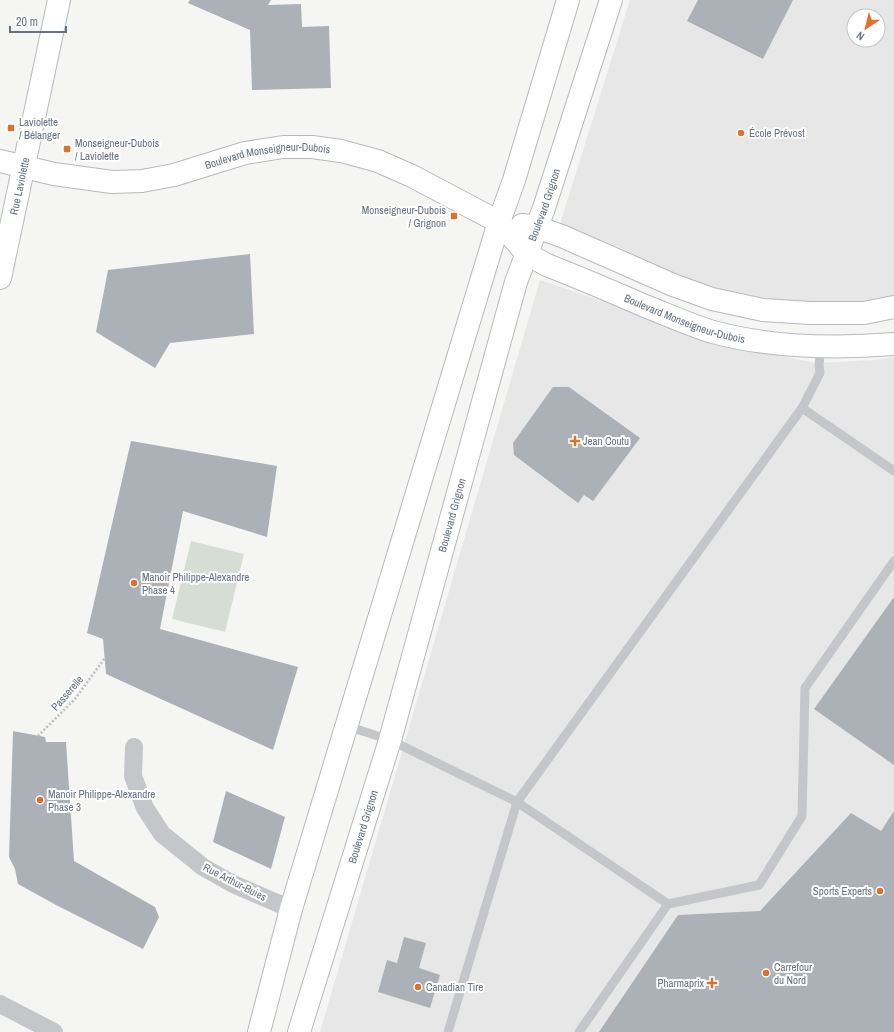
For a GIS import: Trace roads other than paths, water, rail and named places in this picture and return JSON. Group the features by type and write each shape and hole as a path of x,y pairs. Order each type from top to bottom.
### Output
{"street":[{"name":"Rue Laviolette","path":"0,278 59,0"},
{"path":"259,1032 291,909 348,726 499,222 514,180 568,0"},
{"name":"Boulevard Grignon","path":"298,1032 390,740 516,282 537,227 611,0"},
{"name":"Boulevard Monseigneur-Dubois","path":"0,161 89,179 112,182 142,181 174,175 245,153 283,147 312,147 341,151 378,161 412,176 499,222 537,227 712,299 764,310 810,314 864,313 894,307"},
{"name":"Boulevard Monseigneur-Dubois","path":"499,222 527,254 547,265 678,320 712,331 742,339 780,345 863,347 894,344"},
{"name":"Rue Arthur-Buies","path":"134,748 133,776 144,808 162,834 203,866 233,884 291,909"},
{"path":"0,1004 54,1032"}],"lane":[{"path":"448,1032 517,802 802,408 820,373 821,347"},
{"path":"802,408 894,471"},
{"path":"579,1032 668,904 759,884 802,816 805,688 894,561"},
{"path":"348,726 390,740 517,802 668,904"}],"place":[{"name":"Laviolette / Bélanger","path":"11,128"},
{"name":"École Prévost","path":"741,133"},
{"name":"Monseigneur-Dubois / Laviolette","path":"67,149"},
{"name":"Monseigneur-Dubois / Grignon","path":"454,216"},
{"name":"Jean Coutu","path":"575,441"},
{"name":"Manoir Philippe-Alexandre Phase 4","path":"134,583"},
{"name":"Manoir Philippe-Alexandre Phase 3","path":"40,800"},
{"name":"Sports Experts","path":"880,891"},
{"name":"Carrefour du Nord","path":"766,973"},
{"name":"Pharmaprix","path":"712,983"},
{"name":"Canadian Tire","path":"418,987"}]}
